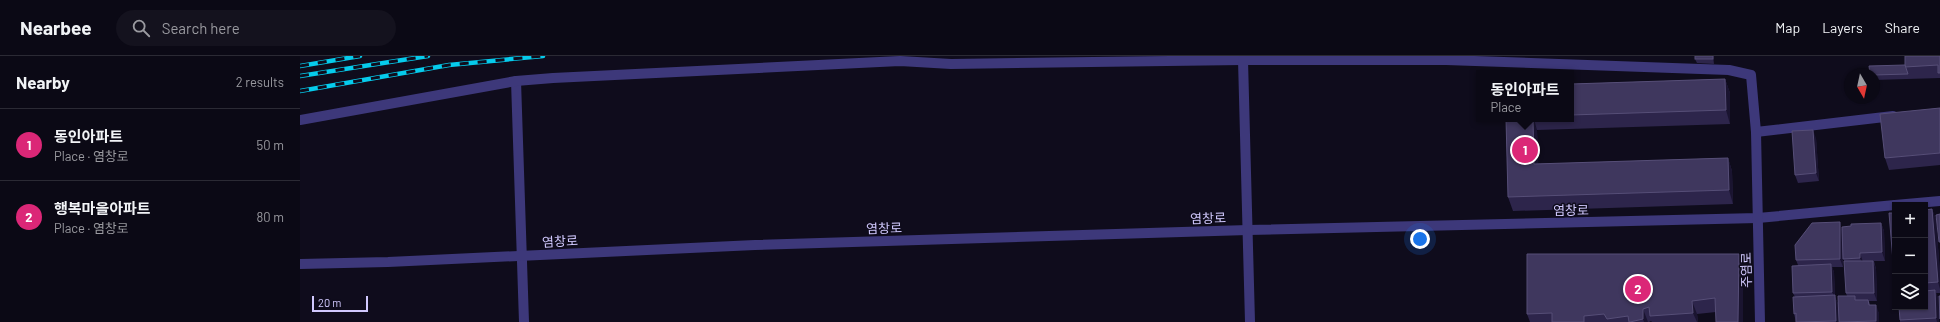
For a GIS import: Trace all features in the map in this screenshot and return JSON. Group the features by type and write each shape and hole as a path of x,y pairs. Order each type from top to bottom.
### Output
{"street":[{"name":"주염로","path":"1243,60 1404,60 1729,70 1751,75 1756,132 1760,322"},
{"path":"300,120 516,81 900,61 951,64 1243,60 1250,322"},
{"path":"516,81 524,322"},
{"path":"1756,132 1902,116"},
{"name":"염창로","path":"1928,202 1940,201"},
{"name":"염창로","path":"300,264 388,262 763,244 1248,230 1758,218 1892,205"}],"building":[{"path":"1695,56 1713,56 1713,59 1695,59"},
{"path":"1905,56 1940,56 1940,73 1938,73 1938,65 1905,67"},
{"path":"1905,65 1908,74 1880,75 1880,68 1869,68 1869,66"},
{"path":"1725,79 1726,110 1574,115 1574,84"},
{"path":"1940,108 1940,153 1885,158 1880,114"},
{"path":"1506,122 1533,122 1534,164 1728,158 1729,190 1508,197"},
{"path":"1813,130 1816,173 1795,175 1792,131"},
{"path":"1932,209 1938,282 1928,283 1928,238 1928,210"},
{"path":"1889,213 1892,213 1892,249"},
{"path":"1940,214 1940,242 1939,242 1936,215"},
{"path":"1840,222 1840,259 1796,260 1795,245 1812,223"},
{"path":"1881,223 1882,252 1860,253 1860,258 1843,259 1842,227 1851,226 1851,224"},
{"path":"1527,254 1739,254 1738,322 1716,322 1715,298 1692,301 1693,313 1650,316 1649,307 1643,309 1643,319 1630,322 1628,316 1607,319 1604,314 1584,316 1584,322 1552,322 1552,313 1527,314"},
{"path":"1844,261 1873,261 1874,293 1846,293"},
{"path":"1831,264 1832,292 1793,293 1792,266"},
{"path":"1935,290 1936,318 1900,320 1899,310 1928,310 1928,291"},
{"path":"1835,295 1836,321 1796,322 1793,297"},
{"path":"1838,296 1855,296 1855,300 1868,300 1869,305 1876,305 1876,321 1839,322"},
{"path":"1939,296 1940,296 1940,319"}],"railway":[{"path":"300,66 360,56"},
{"path":"300,76 428,56"},
{"path":"300,91 449,65 543,56"}],"place":[{"name":"동인아파트","path":"1525,150"},
{"name":"행복마을아파트","path":"1638,289"}]}
